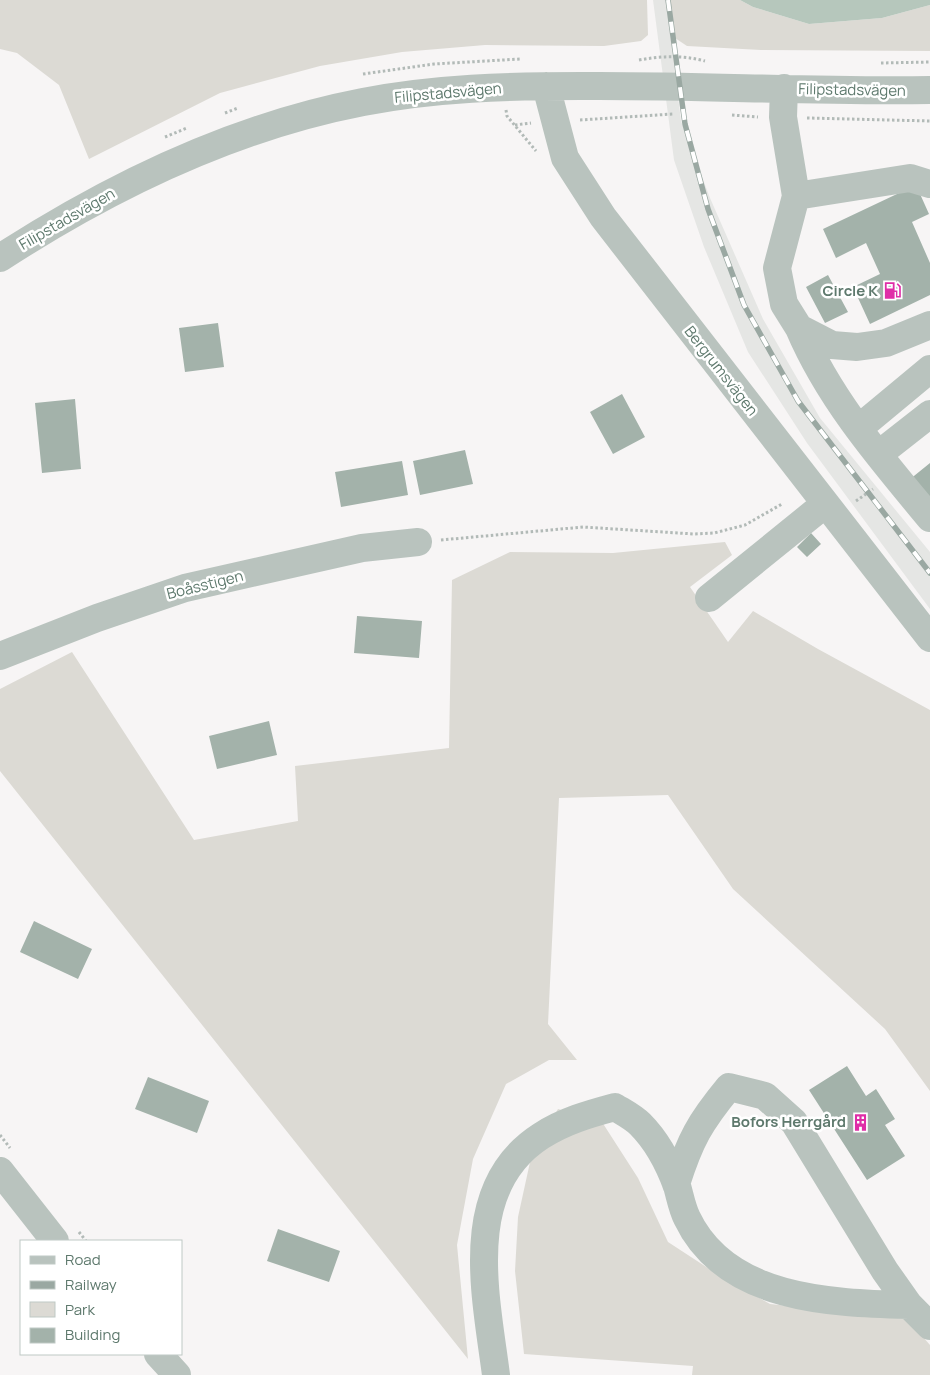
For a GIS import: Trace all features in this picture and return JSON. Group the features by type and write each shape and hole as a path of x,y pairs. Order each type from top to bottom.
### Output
{"street":[{"name":"Filipstadsvägen","path":"0,258 37,234 159,168 226,140 316,113 363,102 412,94 546,86 930,90"},
{"name":"Bergrumsvägen","path":"546,86 565,158 603,218 930,638"},
{"path":"784,88 783,118 796,196 777,268 784,304 799,328 813,362 834,396 930,518"},
{"path":"796,196 910,178 930,184"},
{"path":"799,328 832,346 857,347 886,343 930,325"},
{"path":"859,428 930,369"},
{"path":"886,464 930,414"},
{"path":"709,598 819,496"},
{"name":"Boåsstigen","path":"0,656 97,618 185,588 362,548 418,542"},
{"path":"676,1184 687,1150 704,1117 729,1087 765,1096 794,1122 885,1272 908,1304 930,1326"},
{"path":"496,1375 484,1273 484,1239 488,1212 499,1184 516,1157 540,1136 569,1120 615,1106 640,1124 661,1151 676,1184 687,1218 705,1246 727,1266 757,1282 782,1292 818,1300 908,1304"},
{"path":"0,1171 54,1240"},
{"path":"159,1355 178,1375"}],"path":[{"path":"514,125 676,114"},
{"path":"722,114 783,118 930,121"},
{"path":"418,542 583,527 694,534 714,533 745,525 819,496 856,501 886,464"}],"shaded area":[{"path":"653,0 666,0 681,121 710,198 763,319 820,418 930,552 930,609 807,443 748,352 704,247 674,160"},
{"path":"740,0 930,0 930,5 882,18 809,24 753,7"}],"green space":[{"path":"0,0 647,0 648,35 641,41 604,46 485,45 402,52 320,66 220,93 89,159 59,85 17,53 0,49"},
{"path":"670,0 740,0 753,7 809,24 882,18 930,5 930,51 761,50 687,46 675,38"},
{"path":"725,542 732,555 690,587 728,642 753,611 930,710 930,1091 885,1029 733,889 668,795 559,798 548,1024 577,1060 549,1060 506,1084 473,1159 457,1245 468,1359 0,771 0,689 72,652 194,840 298,821 295,766 449,748 452,580 510,552 613,553"},
{"path":"558,1109 602,1122 638,1178 668,1242 714,1272 770,1304 907,1319 930,1345 930,1375 692,1375 693,1366 524,1354 515,1271 518,1217 532,1153"}],"building":[{"path":"916,185 929,214 912,222 930,263 930,295 870,324 853,287 880,274 866,243 836,258 823,229"},
{"path":"828,275 848,312 825,323 806,287"},
{"path":"218,323 224,367 185,372 179,328"},
{"path":"622,394 645,437 613,454 590,412"},
{"path":"75,399 81,469 42,473 35,403"},
{"path":"465,450 473,484 420,495 413,461"},
{"path":"402,461 408,495 341,507 335,472"},
{"path":"930,463 930,501 909,480"},
{"path":"811,533 821,544 807,557 797,547"},
{"path":"357,616 422,621 419,658 354,653"},
{"path":"269,721 277,755 217,769 209,736"},
{"path":"34,921 92,949 78,979 20,952"},
{"name":"Bofors Herrgård","path":"847,1066 866,1096 876,1089 895,1119 885,1125 905,1156 867,1180 809,1090"},
{"path":"148,1077 209,1101 197,1133 135,1109"},
{"path":"278,1229 340,1251 329,1282 267,1261"}],"railway":[{"path":"668,0 685,124 708,209 744,305 798,401 930,573"}],"place":[{"name":"Circle K","path":"892,291"},
{"name":"Bofors Herrgård","path":"860,1122"}]}
